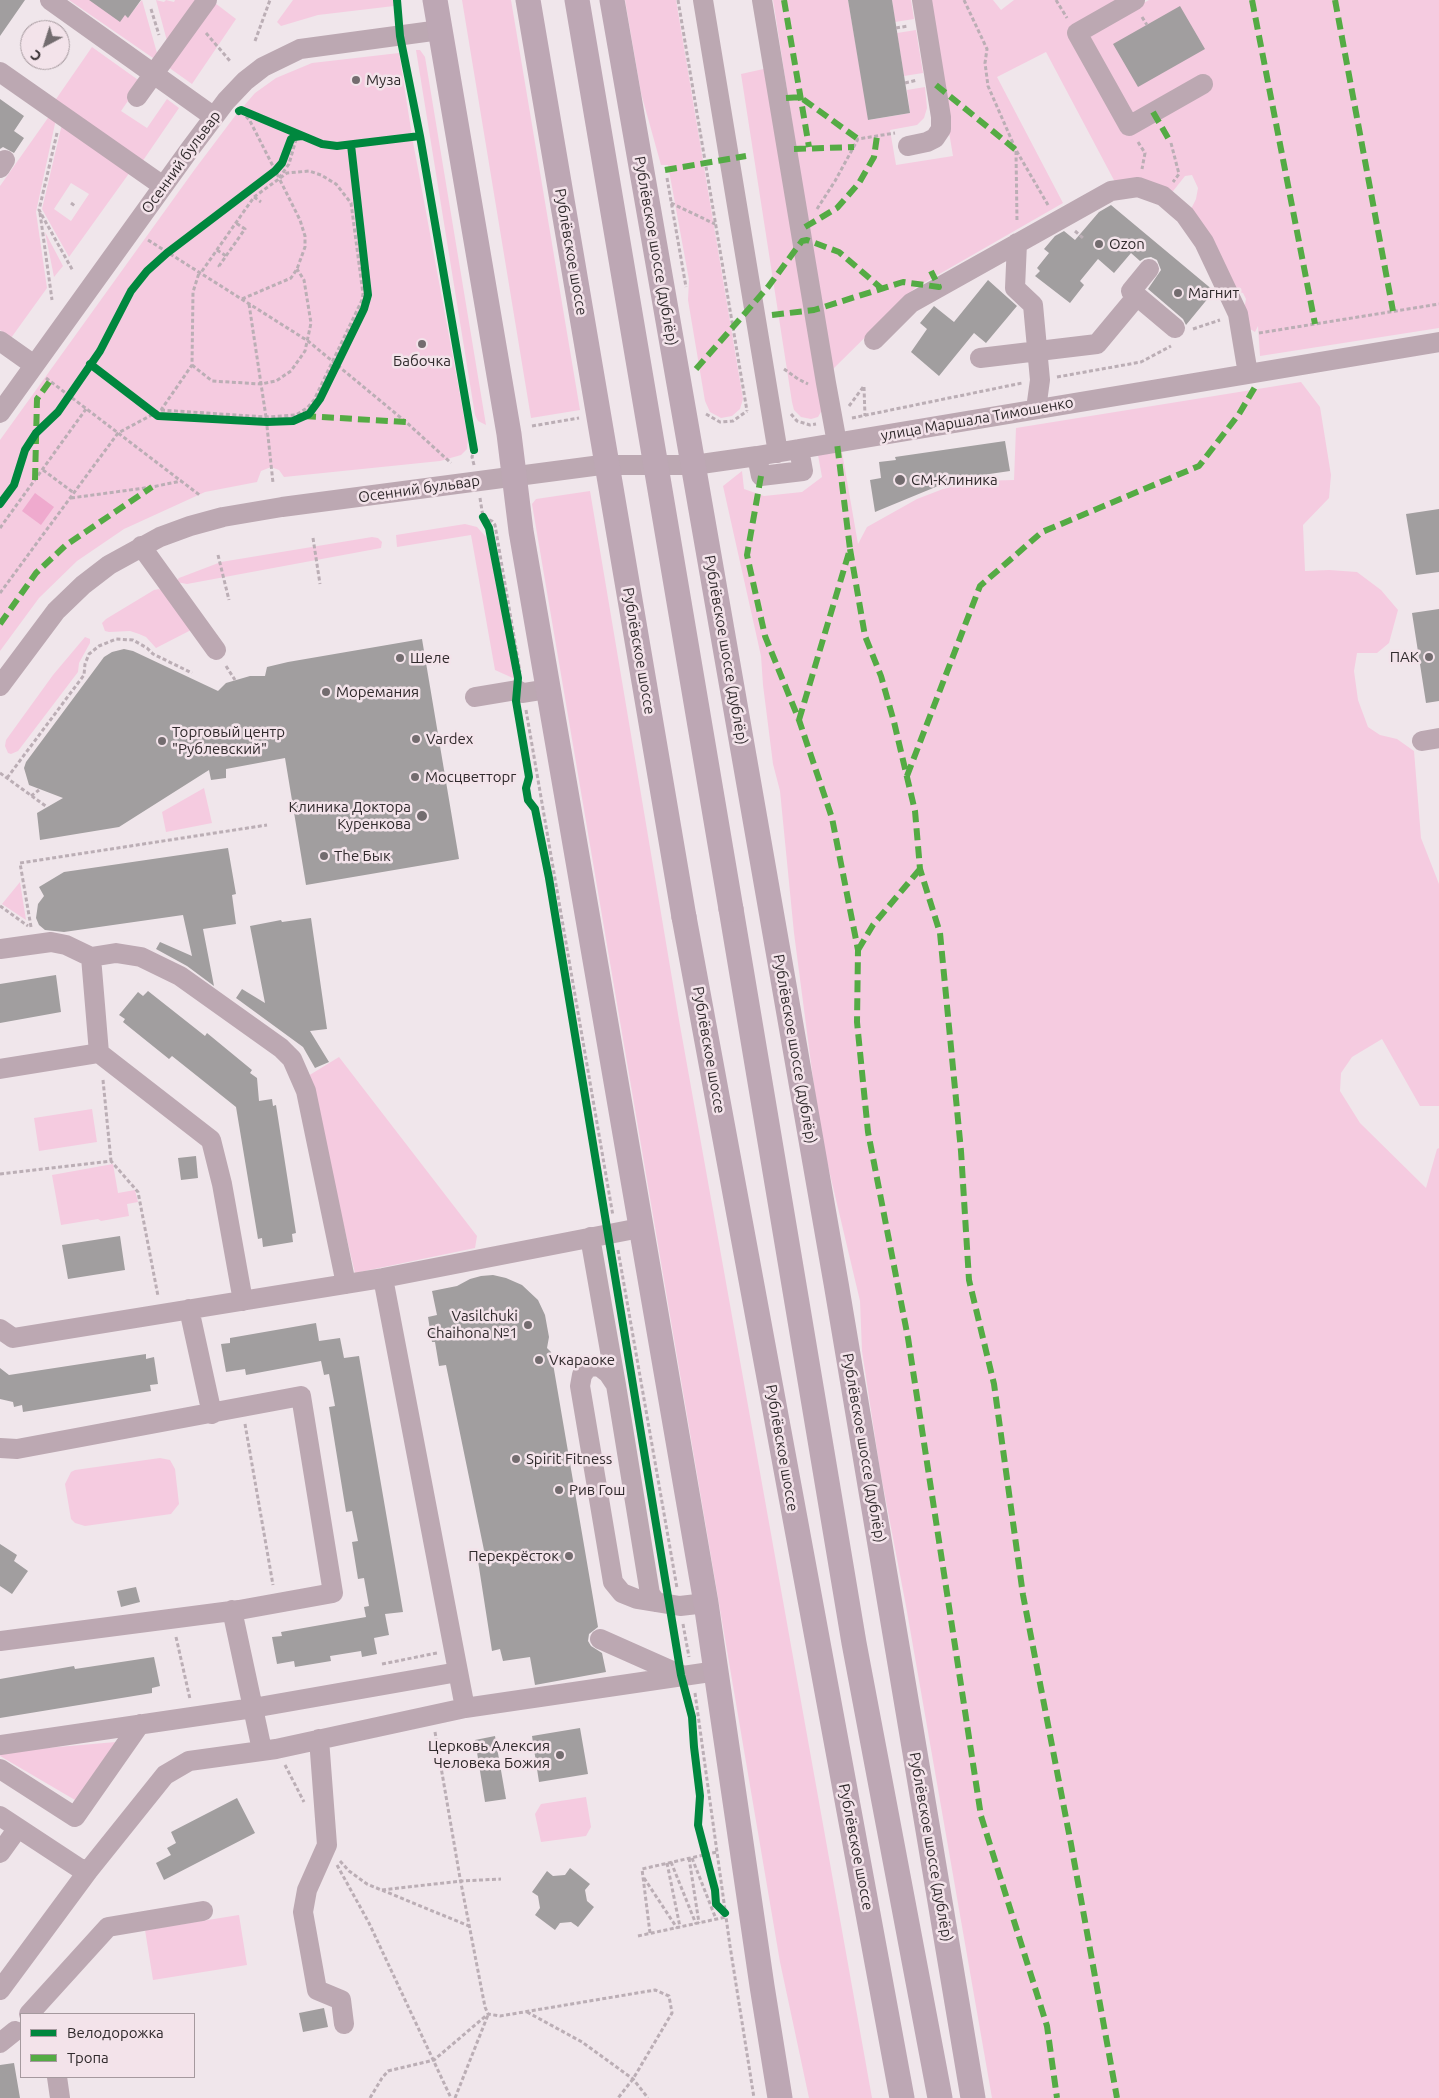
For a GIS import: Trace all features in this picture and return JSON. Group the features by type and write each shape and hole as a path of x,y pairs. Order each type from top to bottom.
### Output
{"main road":[{"path":"435,0 509,434 521,531 706,1603 780,2098"},
{"name":"Рублёвское шоссе","path":"528,0 684,916 902,2098"},
{"path":"577,0 732,909 854,1643 940,2098"},
{"name":"Рублёвское шоссе (дублёр)","path":"612,0 836,1283 974,2098"},
{"path":"762,1986 792,2098"}],"street":[{"path":"50,0 86,35 153,74 214,117"},
{"path":"137,97 207,0"},
{"path":"703,0 778,453"},
{"path":"762,0 837,443"},
{"path":"904,139 927,142 935,138 941,128 941,117 922,0"},
{"path":"1135,0 1077,34 1129,126 1204,84"},
{"name":"Осенний бульвар","path":"0,413 40,371 163,186 214,117 245,81 263,67 300,49 440,30"},
{"path":"0,72 163,186"},
{"path":"874,340 911,303 1111,191 1138,187 1163,196 1185,215 1204,242 1238,314 1248,374"},
{"path":"1017,243 1014,288 1033,305 1040,380 1036,409"},
{"path":"1149,269 1131,291 1181,334"},
{"path":"980,358 1097,344 1137,296"},
{"path":"0,341 40,371"},
{"name":"улица Маршала Тимошенко","path":"514,476 601,465 694,465 778,453 1439,342"},
{"path":"632,394 645,466"},
{"path":"756,456 761,476 803,470 799,449"},
{"path":"601,465 608,507"},
{"name":"Осенний бульвар","path":"0,686 56,611 83,585 109,565 141,546 174,531 237,514 514,476"},
{"path":"141,546 216,650"},
{"path":"475,697 517,690 523,693 548,689"},
{"path":"0,949 51,942 66,945 91,957 116,953 141,957 180,976 281,1048 292,1059 306,1091 346,1284"},
{"path":"91,957 99,1053"},
{"path":"0,1069 99,1053 211,1140 222,1184 243,1301"},
{"path":"0,1329 13,1338 382,1278 640,1228"},
{"path":"605,1234 616,1385 650,1594 656,1602"},
{"path":"382,1278 465,1708"},
{"path":"189,1310 212,1414"},
{"path":"616,1385 608,1373 599,1366 588,1367 582,1375 580,1386 613,1582 622,1593 637,1599 680,1606 706,1603"},
{"path":"0,1448 17,1449 301,1396 332,1593 232,1610 0,1641"},
{"path":"232,1610 262,1750"},
{"path":"600,1639 687,1675"},
{"path":"0,1990 88,1871 165,1775 189,1761 262,1750 465,1708 716,1671"},
{"path":"0,1745 253,1708 458,1672"},
{"path":"0,1769 76,1817 140,1724"},
{"path":"319,1739 327,1845 307,1890 303,1912 318,1990 341,2000 344,2024"},
{"path":"0,1816 80,1868 88,1871"},
{"path":"0,1853 18,1828"},
{"path":"30,2013 108,1927 203,1911"},
{"path":"57,2078 60,2098"}],"path":[{"path":"255,41 270,0"},
{"path":"678,0 747,410"},
{"path":"964,0 987,49 985,63 988,86 1016,150 1057,220"},
{"path":"194,18 230,61"},
{"path":"240,111 257,117"},
{"path":"240,111 250,121 300,220 305,236 305,247 297,269 291,278 242,300"},
{"path":"52,300 39,210 61,115"},
{"path":"277,174 291,138"},
{"path":"0,593 118,433 158,412 192,365 194,292 200,274 254,196 289,164 291,138"},
{"path":"815,212 858,139 904,139"},
{"path":"1171,143 1179,174"},
{"path":"1016,150 1017,243"},
{"path":"148,408 158,412 158,416 293,421 309,414 320,400 334,363 359,308 363,294 351,203 336,184 309,171 277,174 242,197"},
{"path":"334,363 364,309 368,295 356,192"},
{"path":"254,196 261,202"},
{"path":"71,203 75,206"},
{"path":"672,203 715,225"},
{"path":"39,210 73,271"},
{"path":"221,267 219,266 245,229 236,223"},
{"path":"145,239 308,341 406,422 450,463"},
{"path":"217,250 226,256"},
{"path":"192,365 212,381 261,384 276,381 291,371 301,360 308,341 311,323 311,312 304,280 297,269"},
{"path":"249,304 273,483"},
{"path":"1241,336 1439,304"},
{"path":"788,408 797,421 810,425 1141,362 1181,334 1238,314"},
{"path":"40,371 69,396 200,496"},
{"path":"864,386 865,416"},
{"path":"64,404 75,387"},
{"path":"0,528 86,409"},
{"path":"704,409 707,415 720,422 733,421 747,410 753,409"},
{"path":"532,426 583,417"},
{"path":"43,470 74,493"},
{"path":"70,498 152,487 181,481"},
{"path":"483,518 488,528 492,546 518,678 516,701 529,776"},
{"path":"313,538 320,584"},
{"path":"218,555 229,600"},
{"path":"7,778 84,674 89,654 99,646 116,639 133,640 153,654 192,673"},
{"path":"0,773 47,807"},
{"path":"31,796 39,790"},
{"path":"535,809 549,878 605,1234 647,1468"},
{"path":"31,928 20,864 267,825"},
{"path":"552,863 605,1234 680,1606 695,1754"},
{"path":"0,906 51,942"},
{"path":"102,1078 111,1161 138,1192 161,1314"},
{"path":"0,1174 111,1161"},
{"path":"242,1408 276,1603"},
{"path":"172,1618 190,1700"},
{"path":"379,1665 438,1653 436,1643"},
{"path":"687,1675 717,1852 754,2098"},
{"path":"432,1714 461,1881 485,2007 488,2014 456,2098"},
{"path":"698,1776 700,1791"},
{"path":"327,1845 349,1871 367,1884 470,1926"},
{"path":"703,1846 708,1864"},
{"path":"650,1933 642,1868 717,1852"},
{"path":"690,1858 716,1919"},
{"path":"690,1858 697,1923"},
{"path":"669,1862 697,1923"},
{"path":"669,1862 679,1927"},
{"path":"643,1876 679,1927"},
{"path":"382,1890 461,1881 500,1879"},
{"path":"713,1882 716,1904 725,1915"},
{"path":"638,1936 716,1919 725,1915"},
{"path":"370,2098 388,2071 434,2060 488,2014 500,2016 655,1990 669,1996 672,2013 633,2079 618,2098"},
{"path":"526,2012 582,2042 633,2079 648,2098"}],"shaded area":[{"path":"69,0 101,0 128,17 142,0 157,53 153,58"},
{"path":"156,0 174,2 175,0 196,0 167,41"},
{"path":"293,0 393,0 394,6 318,15 281,26 277,22"},
{"path":"462,0 511,0 580,410 531,418"},
{"path":"625,0 676,0 743,399 740,409 732,416 721,418 710,412 705,401 688,300 689,280 668,165 661,165 641,93"},
{"path":"773,0 848,0 869,120 910,113 907,90 925,87 927,108 924,118 917,125 890,130 896,165 953,156 927,0 993,0 1001,10 1014,0 1120,0 1091,33 1149,0 1439,0 1439,328 1260,356 1258,326 1255,332 1250,329 1243,315 1246,299 1243,293 1235,291 1191,209 1196,199 1198,188 1192,175 1185,176 1170,195 1116,184 1046,52 997,77 1063,203 915,288 831,371"},
{"path":"892,0 911,0 914,19 895,22"},
{"path":"215,3 236,19 192,84 168,67"},
{"path":"916,30 923,73 904,76 897,33"},
{"path":"92,47 141,82 121,111 147,128 167,99 179,108 142,162 54,102"},
{"path":"416,50 420,50 425,57 486,425 478,421 475,415"},
{"path":"399,53 413,142 468,438 467,449 461,455 440,461 284,477 279,470 271,467 261,471 257,482 205,492 124,529 77,561 39,598 0,651 0,440 195,169 255,93 276,78 312,63"},
{"path":"768,68 822,410 818,417 811,419 801,417 794,410 792,402 741,74"},
{"path":"50,115 56,119 36,212 47,288 11,338 0,330 0,186"},
{"path":"62,124 130,172 69,257 42,209","holes":["71,183 89,194 71,221 54,209"]},
{"path":"45,232 63,266 54,277"},
{"path":"1301,382 1320,407 1331,475 1329,498 1303,525 1305,571 1357,572 1381,590 1398,610 1389,643 1377,653 1357,653 1354,671 1358,700 1368,727 1380,735 1397,739 1414,751 1421,838 1439,884 1439,1106 1420,1106 1382,1039 1352,1057 1341,1073 1340,1091 1360,1123 1426,1188 1437,1149 1439,1148 1439,2098 992,2098 906,1606 880,1470 862,1351 860,1301 820,1132 794,933 780,791 773,764 761,656 723,486 742,471 744,489 764,496 802,492 822,477 818,455 842,452 858,544 867,527 917,499 943,489 977,481 1014,480 1016,428"},
{"path":"590,491 679,1020 872,2098 809,2098 780,1962 532,504 536,499"},
{"path":"35,493 54,507 41,525 22,511"},
{"path":"465,524 477,527 487,538 515,679 495,670 471,535 397,547 396,535"},
{"path":"372,537 378,538 382,542 381,548 187,584 176,582 179,578 221,562"},
{"path":"159,589 163,591 193,629 156,648 146,637 130,631 105,631 102,623 106,619 154,590"},
{"path":"85,637 90,639 90,643 79,663 78,672 18,751 11,754 8,753 5,746 6,740 53,675"},
{"path":"204,788 212,823 166,832 162,812"},
{"path":"20,882 26,920 2,904"},
{"path":"339,1057 477,1236 475,1248 355,1273 308,1076"},
{"path":"92,1109 97,1142 39,1151 34,1118"},
{"path":"113,1164 118,1193 135,1190 138,1202 127,1204 129,1216 61,1225 52,1175"},
{"path":"160,1458 170,1460 175,1469 179,1504 171,1514 85,1526 75,1523 71,1519 65,1484 71,1472"},
{"path":"116,1742 75,1800 0,1756 0,1752"},
{"path":"586,1797 591,1827 586,1836 541,1842 535,1814 541,1804"},
{"path":"239,1915 247,1965 153,1980 145,1930"}],"building":[{"path":"0,0 25,0 0,36"},
{"path":"89,0 141,0 128,18 125,15 120,22"},
{"path":"848,0 892,0 910,113 868,120"},
{"path":"1180,6 1205,49 1138,87 1113,44"},
{"path":"0,99 24,116 14,131 24,138 14,153 3,147 0,149"},
{"path":"1111,205 1214,291 1186,325 1183,319 1148,289 1161,270 1157,260 1151,257 1140,261 1131,253 1114,273 1098,259 1080,281 1084,285 1070,303 1035,276 1040,271 1037,268 1049,253 1044,249 1055,236 1064,231 1075,240 1099,212"},
{"path":"988,280 1017,306 986,343 974,333 939,376 911,352 927,329 920,323 934,306 954,322"},
{"path":"1005,441 1010,471 955,479 875,512 870,480 881,478 879,462 896,460 895,457"},
{"path":"1439,509 1439,572 1416,575 1406,514"},
{"name":"ПАК","path":"1439,609 1439,701 1426,703 1412,613"},
{"name":"Торговый центр \"Рублевский\"","path":"422,639 459,859 306,885 285,758 226,769 226,778 211,780 209,770 119,827 40,840 37,813 63,798 29,785 24,768 26,762 104,657 112,652 124,649 133,651 218,691 226,683 250,676 265,676 267,667"},
{"path":"228,848 236,894 232,895 236,924 203,929 214,986 187,966 156,949 160,942 192,956 183,915 64,932 45,930 39,925 36,918 38,904 44,896 39,887 64,872"},
{"path":"311,918 327,1029 310,1031 329,1062 315,1068 303,1047 236,998 242,989 265,1003 250,926 281,920 282,922"},
{"path":"56,975 61,1012 0,1023 0,984"},
{"path":"148,991 205,1036 207,1033 252,1070 250,1073 257,1078 259,1101 272,1099 273,1106 276,1105 296,1233 292,1234 293,1242 263,1247 262,1238 258,1239 236,1107 172,1056 169,1059 123,1022 125,1019 119,1015 138,992 143,996"},
{"path":"196,1156 198,1178 181,1180 178,1158"},
{"path":"120,1236 125,1270 68,1279 62,1245"},
{"path":"493,1275 522,1285 538,1300 545,1315 549,1337 547,1348 551,1352 598,1627 589,1634 588,1641 591,1646 602,1653 606,1672 535,1685 530,1657 503,1661 500,1649 492,1651 478,1561 486,1560 446,1365 439,1366 435,1342 432,1342 428,1317 437,1315 432,1291 457,1286 481,1276"},
{"path":"316,1323 319,1341 340,1338 344,1358 359,1356 403,1612 385,1614 389,1635 374,1638 377,1654 362,1657 361,1651 330,1656 331,1661 295,1667 294,1661 277,1664 272,1637 282,1636 281,1632 366,1617 364,1607 369,1606 364,1578 358,1579 352,1542 358,1541 352,1511 346,1512 329,1407 335,1406 329,1374 324,1375 321,1361 246,1375 245,1369 226,1372 221,1344 230,1343 230,1338"},
{"path":"146,1354 146,1359 154,1357 158,1384 150,1385 151,1391 23,1412 22,1405 14,1407 13,1402 0,1399 0,1368 9,1375"},
{"path":"0,1544 17,1555 14,1561 28,1571 12,1594 0,1586"},
{"path":"136,1587 140,1602 121,1607 117,1591"},
{"path":"154,1657 160,1686 152,1688 152,1693 0,1718 0,1679 74,1666 75,1669"},
{"name":"Церковь Алексия Человека Божия","path":"580,1728 588,1774 539,1782 532,1736"},
{"path":"495,1736 506,1799 485,1802 475,1740"},
{"path":"237,1798 255,1833 164,1880 156,1863 171,1855 167,1848 176,1843 171,1832"},
{"path":"570,1868 590,1884 585,1890 587,1901 594,1907 578,1927 571,1922 560,1923 555,1930 535,1915 540,1908 538,1896 532,1892 547,1871 553,1876 565,1875"},
{"path":"324,2008 328,2027 303,2032 299,2013"},
{"path":"14,2063 20,2098 0,2098 0,2065"}],"marked path":[{"path":"784,0 809,147"},
{"path":"1252,0 1315,324"},
{"path":"1335,0 1393,311"},
{"path":"936,85 1016,150"},
{"path":"786,98 800,97 858,139"},
{"path":"1153,112 1171,143"},
{"path":"805,227 837,208 859,183 874,157 877,136"},
{"path":"794,149 854,147"},
{"path":"665,170 746,156"},
{"path":"696,369 768,287 802,241 807,240 839,252 881,288"},
{"path":"772,315 814,310 903,282 939,287 931,271"},
{"path":"35,480 37,399 50,381"},
{"path":"907,776 980,586 1042,532 1199,466 1239,414 1255,387"},
{"path":"304,416 406,422"},
{"path":"799,720 850,549 837,443"},
{"path":"761,476 747,555 765,636 799,720 832,818 858,950 857,1022 868,1132 908,1338 981,1816 1047,2026 1057,2098"},
{"path":"0,624 36,573 66,545 152,487"},
{"path":"850,549 865,636 881,676 894,722 915,811 920,869 940,933 961,1151 969,1280 994,1384 1023,1595 1117,2098"},
{"path":"858,950 873,925 920,869"}],"cycle path":[{"path":"397,0 400,36 420,136 474,450"},
{"path":"239,111 241,110 322,144 337,146 420,136"},
{"path":"0,504 14,485 25,450 36,433 58,412 100,351 131,291 147,271 167,253 275,171 282,163 291,139 302,136"},
{"path":"90,364 158,416 267,422 293,421 309,414 320,399 364,309 368,295 351,145"},
{"path":"483,517 489,528 518,678 516,701 529,777 526,788 528,800 535,809 549,878 681,1675 692,1717 700,1796 698,1825 715,1890 716,1904 725,1913"}],"place":[{"name":"Муза","path":"356,80"},
{"name":"Ozon","path":"1099,244"},
{"name":"Магнит","path":"1178,293"},
{"name":"Бабочка","path":"422,344"},
{"name":"СМ-Клиника","path":"900,480"},
{"name":"ПАК","path":"1429,657"},
{"name":"Шеле","path":"400,658"},
{"name":"Моремания","path":"326,692"},
{"name":"Vardex","path":"416,739"},
{"name":"Торговый центр \"Рублевский\"","path":"162,741"},
{"name":"Мосцветторг","path":"415,777"},
{"name":"Клиника Доктора Куренкова","path":"422,816"},
{"name":"The Бык","path":"324,856"},
{"name":"Vasilchuki Chaihona №1","path":"528,1325"},
{"name":"Vкараоке","path":"539,1360"},
{"name":"Spirit Fitness","path":"516,1459"},
{"name":"Рив Гош","path":"559,1490"},
{"name":"Перекрёсток","path":"569,1556"},
{"name":"Церковь Алексия Человека Божия","path":"560,1755"}]}
